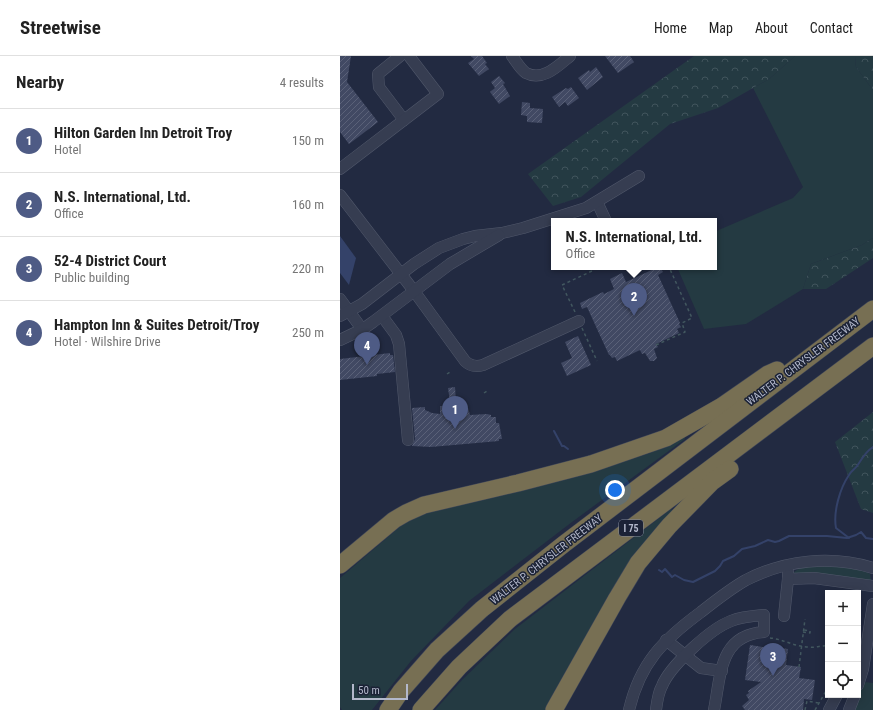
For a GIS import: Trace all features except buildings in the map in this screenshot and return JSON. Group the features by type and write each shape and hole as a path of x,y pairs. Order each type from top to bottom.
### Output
{"highway":[{"name":"WALTER P. CHRYSLER FREEWAY","path":"388,710 401,691 437,650 482,609 564,544 813,353 873,309"},
{"name":"I 75","path":"420,710 459,667 510,620 873,346"},
{"path":"340,565 394,520 406,512 424,505 560,472 618,455 666,438 722,406 768,374 813,353"},
{"path":"554,710 617,598 638,563 656,540 712,482 823,396 855,360"}],"street":[{"path":"400,56 378,74 379,87 404,120"},
{"path":"340,169 438,94 409,56"},
{"path":"512,56 527,73 536,76 546,73 570,57"},
{"path":"574,217 586,208 639,176"},
{"path":"340,195 465,360 473,366 483,365 578,321"},
{"path":"597,202 605,218"},
{"path":"344,314 377,294 428,254 451,243 474,236 502,233 551,222"},
{"path":"340,340 362,329 382,316 450,264 502,233"},
{"path":"340,299 344,314 362,329"},
{"path":"382,316 396,334 399,344 408,440"},
{"path":"629,710 641,674 651,657 666,640 682,626 736,586 762,573 786,565 811,561 848,562 873,568"},
{"path":"784,616 788,579 786,565"},
{"path":"788,579 814,578 873,586"},
{"path":"865,669 870,648 873,606"},
{"path":"656,710 661,686 668,675 685,656 710,634 724,625 746,617 764,615 764,632 749,634 736,641 727,654 714,710"},
{"path":"666,640 701,668 722,671"},
{"path":"829,710 835,698"},
{"path":"849,710 854,698"}],"path":[{"path":"656,345 685,332 682,323 692,318 670,270"},
{"path":"592,271 562,285 596,361"},
{"path":"484,393 488,391"},
{"path":"452,398 453,402"},
{"path":"799,667 805,619"},
{"path":"769,638 811,648 825,646"},
{"path":"815,710 825,693"},
{"path":"805,710 805,700 819,703"}],"green space":[{"path":"694,56 795,56 769,79 718,108 670,124 581,197 553,206 528,174"},
{"path":"795,56 855,56 856,67 873,90 873,238 862,245 811,264 803,289 746,324 704,329 678,270 717,270 717,231 793,198 803,187 753,88 769,79"},
{"path":"855,56 873,56 873,90 856,67"},
{"path":"873,238 873,258 826,289 803,289 811,264 862,245"},
{"path":"873,412 873,513 861,509 835,442"},
{"path":"684,437 685,439 572,522 469,601 411,661 372,710 342,710 340,707 340,578 403,524 440,508 625,461 650,453"},
{"path":"671,509 673,511 546,710 435,710 462,680 515,629"},
{"path":"818,566 859,569 870,574 871,580 793,574 801,568"},
{"path":"864,682 873,683 873,710 853,710 858,698 861,698 861,690"}],"water":[{"path":"340,236 356,258 349,285 340,273"}],"waterway":[{"path":"554,431 562,446 568,449"},
{"path":"849,538 836,528 835,522 838,500 846,480 873,447"},
{"path":"659,570 662,572 665,569 672,577 675,575 684,580 693,582 715,571 723,561 734,556 742,549 755,546 768,540 775,542 789,536 827,536 847,538 861,532 866,538 873,539"}],"place":[{"name":"N.S. International, Ltd.","path":"634,316"},
{"name":"Hampton Inn & Suites Detroit/Troy","path":"367,365"},
{"name":"Hilton Garden Inn Detroit Troy","path":"455,429"},
{"name":"52-4 District Court","path":"773,676"}]}
